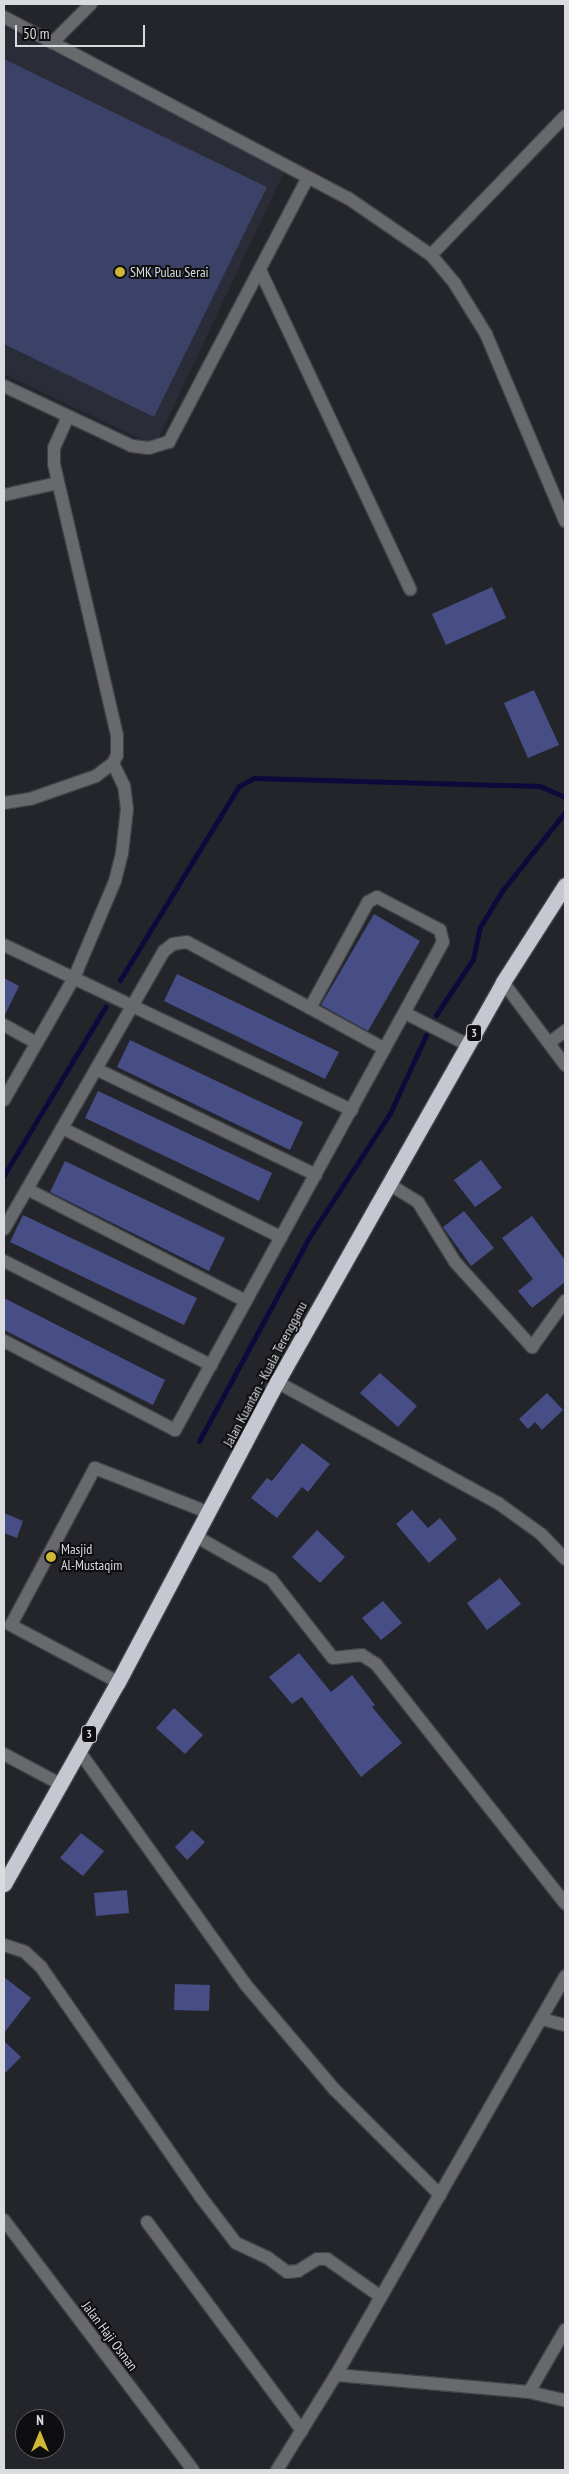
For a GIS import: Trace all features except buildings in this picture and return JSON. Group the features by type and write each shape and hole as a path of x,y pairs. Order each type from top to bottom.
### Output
{"highway":[{"name":"Jalan Kuantan - Kuala Terengganu","path":"4,1884 80,1751 197,1537 277,1382 503,982 565,885"}],"street":[{"path":"52,42 91,4"},
{"path":"4,18 348,198 431,254 455,284 486,334 565,520"},
{"path":"431,254 565,116"},
{"path":"4,386 132,446 149,448 168,442 308,177"},
{"path":"260,270 410,589"},
{"path":"4,1100 74,978 115,881 122,854 127,809 124,786 113,763 116,735 58,482 54,448 68,417"},
{"path":"4,495 58,482"},
{"path":"4,802 30,799 96,776 113,763"},
{"path":"4,1341 175,1430 443,942 440,930 377,897 368,902 310,1008"},
{"path":"4,1229 164,951 173,944 188,942 385,1049"},
{"path":"4,945 352,1110"},
{"path":"503,982 565,1065"},
{"path":"405,1013 468,1045"},
{"path":"4,1025 36,1043"},
{"path":"549,1043 565,1031"},
{"path":"96,1069 316,1175"},
{"path":"62,1128 282,1237"},
{"path":"389,1184 418,1202 455,1262 532,1347 565,1301"},
{"path":"27,1190 246,1301"},
{"path":"4,1261 211,1365"},
{"path":"277,1382 498,1503 541,1534 565,1559"},
{"path":"118,1682 11,1626 90,1477 95,1468 210,1513"},
{"path":"197,1537 270,1579 333,1658 362,1655 376,1664 565,1904"},
{"path":"80,1751 245,1984 334,2089 440,2195"},
{"path":"4,1754 60,1784"},
{"path":"4,1945 24,1952 41,1968 200,2196 236,2243 268,2258 287,2272 298,2270 317,2259 327,2259 381,2298"},
{"path":"277,2470 381,2298 565,1976"},
{"path":"542,2019 565,2025"},
{"name":"Jalan Haji Osman","path":"4,2220 193,2470"},
{"path":"147,2222 302,2431"},
{"path":"529,2392 565,2330"},
{"path":"336,2375 529,2392 565,2400"}],"shaded area":[{"name":"SMK Pulau Serai","path":"4,27 285,170 155,446 4,374"},
{"name":"SMK Pulau Serai","path":"4,59 267,187 154,417 4,344"}],"waterway":[{"path":"120,980 239,786 254,778 540,786 565,797"},
{"path":"436,1015 473,959 480,927 502,891 565,812"},
{"path":"4,1175 106,1006"},
{"path":"199,1441 308,1239 390,1113 426,1035"}],"place":[{"name":"SMK Pulau Serai","path":"120,272"},
{"name":"Masjid Al-Mustaqim","path":"51,1557"}]}
